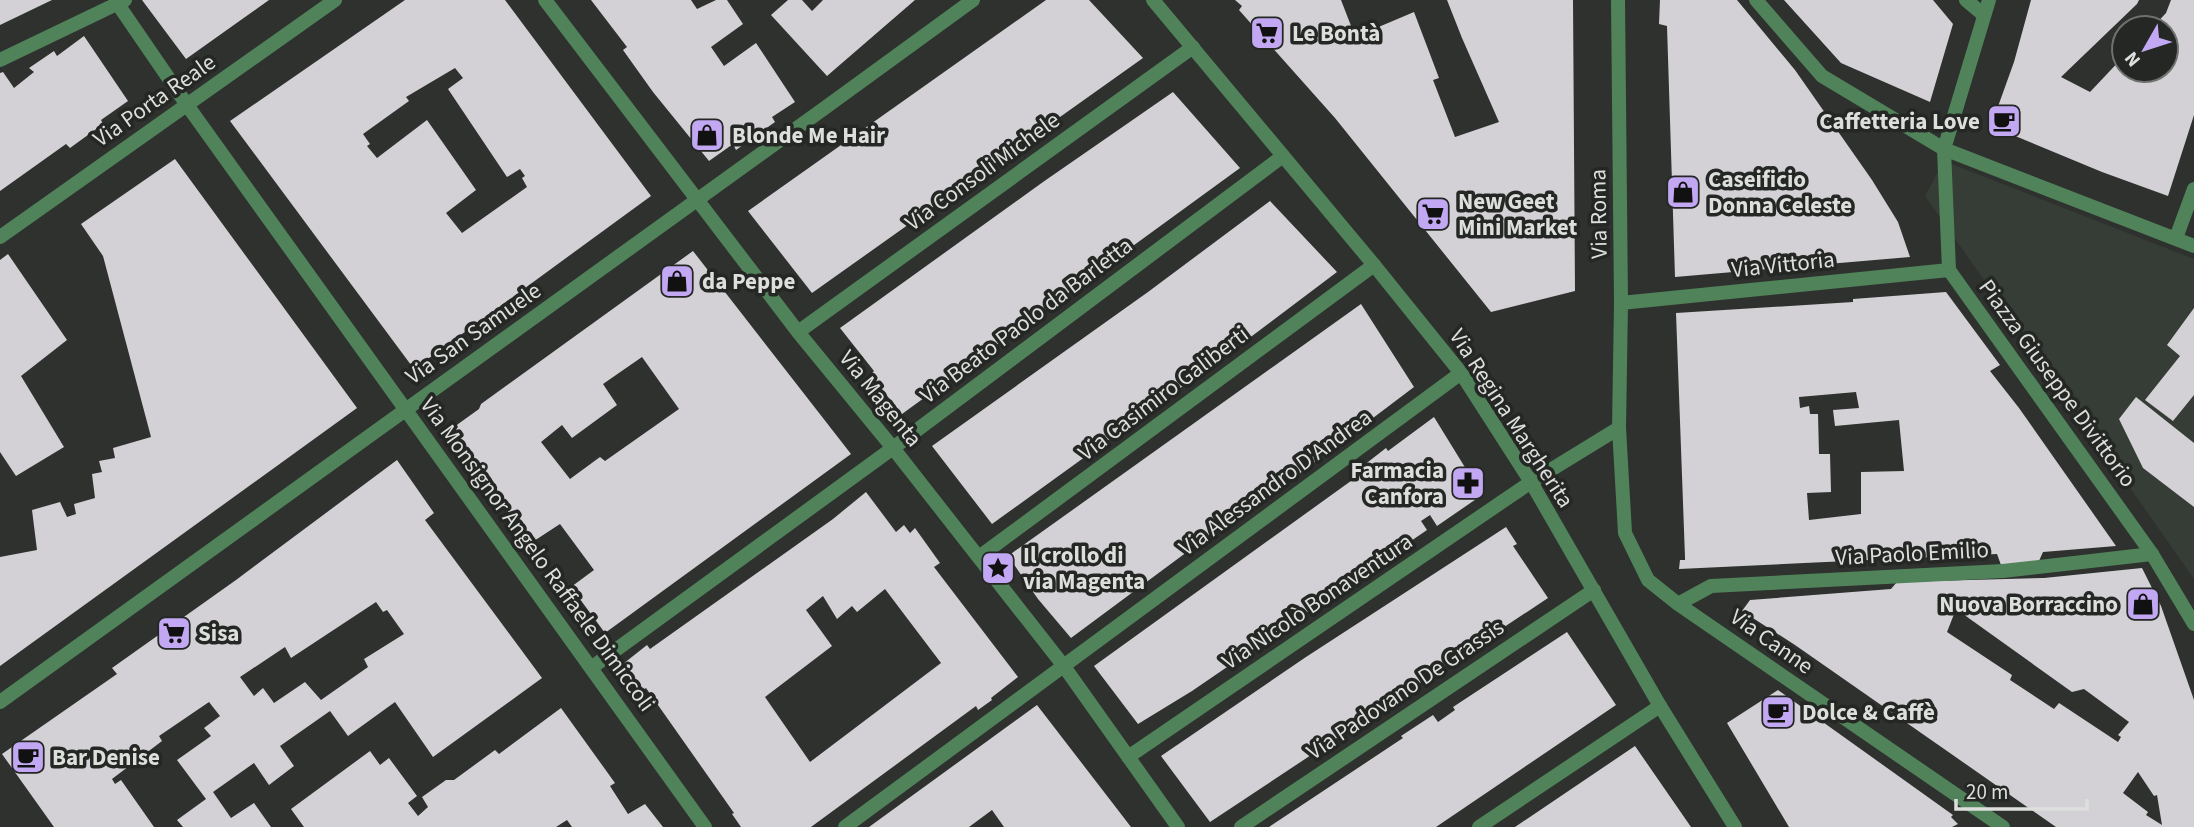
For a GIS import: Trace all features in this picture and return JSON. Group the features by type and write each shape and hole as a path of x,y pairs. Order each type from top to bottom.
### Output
{"street":[{"name":"Via Porta Reale","path":"0,237 335,0"},
{"name":"Via Magenta","path":"545,0 798,332 1063,665 1178,827"},
{"name":"Via San Samuele","path":"0,702 406,408 698,201 973,0"},
{"name":"Via Regina Margherita","path":"1153,0 1461,373 1531,482 1660,706 1735,827"},
{"name":"Via Roma","path":"1618,0 1621,303 1619,428"},
{"path":"1756,0 1822,76 1944,149 2194,246"},
{"path":"1966,0 1984,15"},
{"name":"Piazza Giuseppe Divittorio","path":"1989,0 1944,149 1949,270 2152,554 2194,624"},
{"name":"Via Monsignor Angelo Raffaele Dimiccoli","path":"120,2 187,105 705,827"},
{"path":"0,60 120,2"},
{"name":"Via Consoli Michele","path":"798,332 1193,47"},
{"name":"Via Beato Paolo da Barletta","path":"591,668 892,448 1283,156"},
{"path":"2176,239 2194,189"},
{"name":"Via Casimiro Galiberti","path":"979,557 1374,265"},
{"name":"Via Vittoria","path":"1621,303 1949,270"},
{"name":"Via Alessandro D'Andrea","path":"845,827 1461,373"},
{"name":"Via Nicolò Bonaventura","path":"1128,757 1531,482 1619,428"},
{"name":"Via Canne","path":"1619,428 1625,533 1648,580 1678,604 2001,827"},
{"name":"Via Paolo Emilio","path":"1678,604 1711,586 2003,571 2152,554"},
{"name":"Via Padovano De Grassis","path":"1241,827 1594,590"},
{"path":"1479,827 1660,706"}],"shaded area":[{"path":"1944,161 2194,259 2194,579 1925,196"}],"building":[{"path":"0,0 52,0 0,25"},
{"path":"142,0 269,0 186,59"},
{"path":"405,0 505,0 651,196 414,369 230,121","holes":["455,68 463,78 448,89 507,177 520,169 525,176 522,178 527,187 462,233 446,213 476,190 427,120 377,158 367,146 370,144 363,134 409,101 406,97"]},
{"path":"591,0 691,0 697,9 716,0 727,0 743,24 711,47 724,66 756,43 795,102 772,117 775,122 736,150 733,144 709,161 653,92 623,50 627,47"},
{"path":"788,0 802,0 812,11 823,0 915,0 827,76 771,15"},
{"path":"1046,0 1089,0 1143,58 812,293 748,211"},
{"path":"1235,0 1341,0 1353,31 1362,34 1414,12 1439,78 1433,80 1455,137 1499,122 1447,0 1573,0 1575,291 1491,312 1335,118 1239,10 1242,6"},
{"path":"1660,0 1737,0 1795,70 1872,180 1898,222 1910,257 1675,277 1667,26 1659,24"},
{"path":"1784,0 1933,0 1953,24 1930,102 1841,63"},
{"path":"2031,0 2139,0 2127,14 2110,14 2110,30 2061,77 2090,92 2110,71 2110,84 2180,84 2180,14 2165,14 2171,0 2194,0 2194,115 2168,196 1991,126 2014,62"},
{"path":"84,36 128,101 101,120 103,124 70,148 66,144 0,191 0,73 3,72 14,88 34,72 29,68 54,51 57,56"},
{"path":"1173,92 1240,168 902,414 870,375 874,371 840,328"},
{"path":"175,159 357,408 0,666 0,557 37,550 32,510 60,502 67,517 76,514 74,504 95,498 92,474 102,472 99,461 115,458 113,448 151,437 103,256 81,224"},
{"path":"1270,201 1337,272 992,524 932,446"},
{"path":"693,251 851,454 605,633 571,587 594,570 560,524 528,542 517,522 480,478 482,473 468,456 465,457 447,432 479,409 481,404","holes":["642,357 679,409 605,461 600,457 570,479 541,442 562,425 572,438 617,405 603,384"]},
{"path":"8,254 67,340 21,376 64,447 16,476 0,452 0,260"},
{"path":"1946,292 2000,365 1990,371 2116,546 2043,552 2039,561 2001,565 1997,554 1679,569 1680,560 1685,560 1685,557 1676,313 1853,302 1853,299","holes":["1856,392 1859,408 1833,410 1835,426 1899,420 1904,471 1861,472 1861,514 1809,520 1807,493 1831,492 1830,454 1819,454 1818,414 1810,414 1809,406 1800,408 1799,397"]},
{"path":"1361,304 1414,387 1259,504 1257,500 1071,638 1038,599 1008,556"},
{"path":"2194,308 2194,395 2173,421 2145,400 2180,356 2167,345"},
{"path":"2136,397 2194,443 2194,507 2143,468 2119,419"},
{"path":"1434,417 1482,495 1437,526 1430,515 1421,521 1427,530 1192,691 1138,724 1094,666 1362,473 1359,469 1386,448 1388,451"},
{"path":"397,460 434,513 425,520 542,678 433,757 395,702 348,736 330,711 280,746 294,766 269,785 254,763 213,792 231,818 254,803 271,827 183,827 177,820 206,799 177,760 211,736 204,728 220,716 209,702 159,736 162,741 112,779 115,784 121,780 154,827 54,827 2,754 117,674 112,668","holes":["376,602 383,612 387,610 404,634 364,659 368,667 321,700 305,682 274,703 263,688 254,696 240,677 285,647 291,658"]},
{"path":"866,492 896,532 904,525 910,533 915,528 940,563 934,567 1018,677 991,698 992,700 978,710 976,706 811,827 741,827 732,814 734,813 646,688 641,691 623,664 647,645 650,649 833,519","holes":["885,589 941,663 810,762 765,697 832,646 806,610 823,596 837,619 852,606 857,612"]},
{"path":"1506,527 1517,544 1513,546 1548,598 1210,822 1161,756 1306,657"},
{"path":"2142,568 2161,606 2194,700 2194,827 2056,827 1742,611 1750,600 1891,589 1897,582 2044,578","holes":["1956,609 2072,692 2084,689 2129,722 2118,735 2121,737 2118,742 2059,703 2054,709 2010,680 2012,675 1947,632","2138,772 2154,796 2157,795 2162,825 2146,815 2148,812 2123,793"]},
{"path":"1567,632 1616,705 1436,827 1269,827 1433,715 1438,722 1455,710 1453,707"},
{"path":"1778,690 1953,815 1951,817 1958,824 1952,827 1789,827 1727,723"},
{"path":"1037,705 1131,827 1004,827 992,810 969,827 869,827"},
{"path":"561,708 615,783 610,786 628,814 645,804 663,827 572,827 567,820 556,827 304,827 291,809 370,751 380,765 389,758 417,796 408,803 418,816 428,807 422,797 446,780 454,780 495,750 499,754"},
{"path":"1635,746 1691,827 1515,827"}],"place":[{"name":"Le Bontà","path":"1267,33"},
{"name":"Caffetteria Love","path":"2004,121"},
{"name":"Blonde Me Hair","path":"707,135"},
{"name":"Caseificio Donna Celeste","path":"1683,192"},
{"name":"New Geet Mini Market","path":"1433,214"},
{"name":"da Peppe","path":"677,281"},
{"name":"Farmacia Canfora","path":"1468,483"},
{"name":"Il crollo di via Magenta","path":"998,568"},
{"name":"Nuova Borraccino","path":"2143,604"},
{"name":"Sisa","path":"174,633"},
{"name":"Dolce & Caffè","path":"1778,712"},
{"name":"Bar Denise","path":"28,757"}]}
